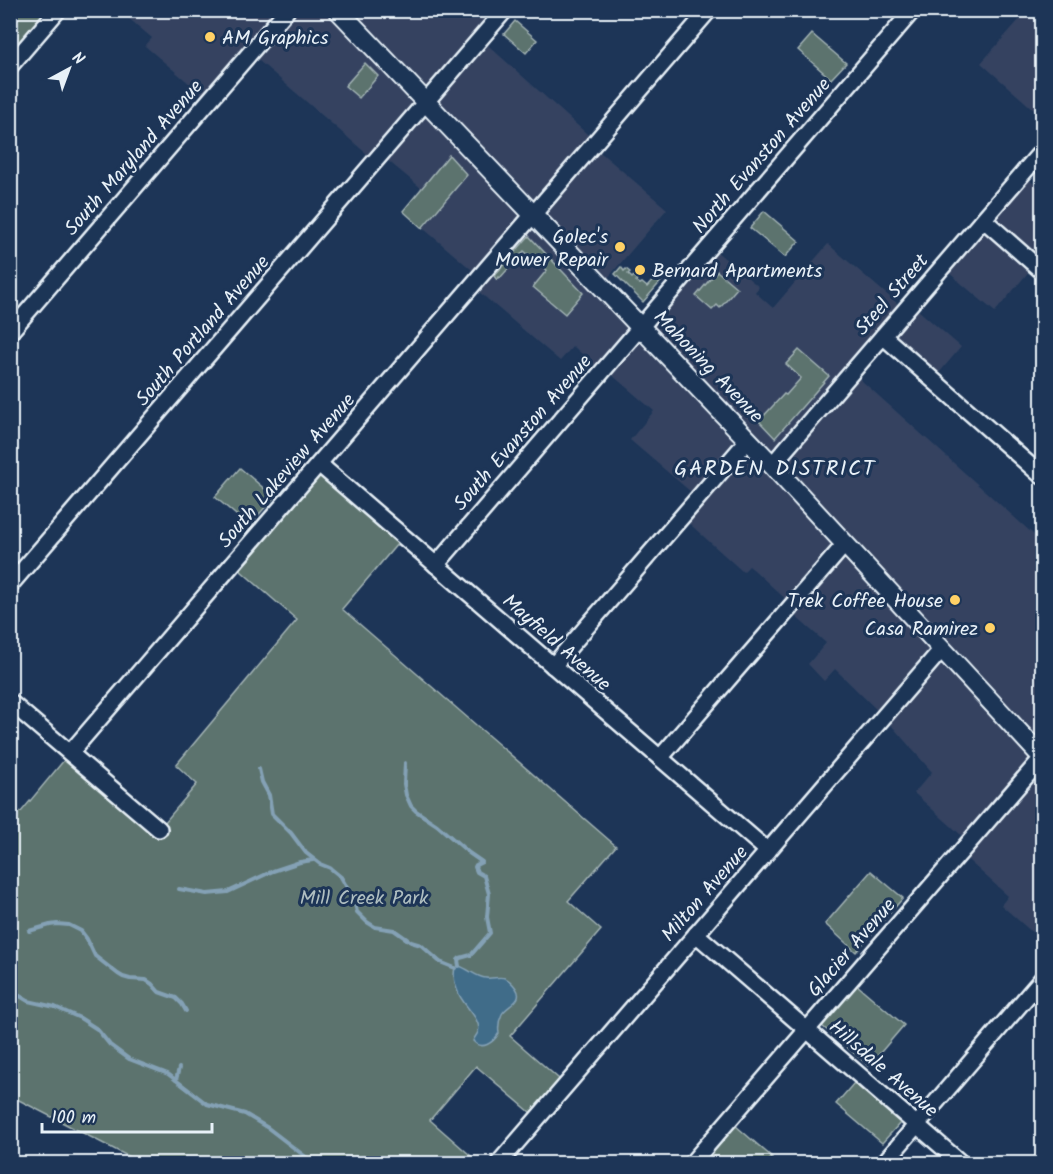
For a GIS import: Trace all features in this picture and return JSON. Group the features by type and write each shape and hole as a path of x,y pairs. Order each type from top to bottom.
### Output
{"main road":[{"name":"Mahoning Avenue","path":"338,10 772,465 1042,757"}],"street":[{"path":"10,66 58,10"},
{"name":"South Maryland Avenue","path":"10,332 288,10"},
{"name":"South Portland Avenue","path":"10,585 505,10"},
{"name":"South Lakeview Avenue","path":"70,753 709,10"},
{"name":"North Evanston Avenue","path":"640,327 913,10"},
{"name":"Steel Street","path":"772,465 1042,151"},
{"path":"984,220 1042,271"},
{"name":"South Evanston Avenue","path":"436,565 640,327"},
{"path":"883,336 1042,476"},
{"path":"553,666 748,440"},
{"name":"Mayfield Avenue","path":"319,464 768,851"},
{"path":"660,758 846,544"},
{"name":"Milton Avenue","path":"498,1164 942,649"},
{"path":"10,702 159,829"},
{"name":"Glacier Avenue","path":"691,1164 1042,757"},
{"name":"Hillsdale Avenue","path":"696,934 962,1164"},
{"path":"883,1164 1042,979"}],"shaded area":[{"path":"120,11 475,11 492,25 481,39 596,142 593,146 667,209 601,286 640,327 710,246 759,287 755,292 773,308 828,244 905,310 911,304 961,347 933,380 883,336 852,372 1042,542 1042,941 1001,905 1008,896 960,853 969,842 914,793 932,772 884,717 835,669 824,681 808,664 826,643 788,610 792,605 754,570 749,566 743,572 682,517 698,498 630,440 654,411 605,369 602,372 573,346 560,361 472,286 479,276 403,211 421,188 381,155 375,161 251,54 210,101 145,46 152,38"},
{"path":"1027,11 1042,11 1042,117 981,63"},
{"path":"1023,174 1042,191 1042,256 995,312 942,267"},
{"path":"459,966 482,977 505,978 518,992 517,1000 502,1014 499,1033 494,1040 484,1046 473,1041 478,1032 478,1024 457,990 454,972"}],"green space":[{"path":"11,11 58,11 11,66"},
{"path":"515,21 537,40 526,53 504,34"},
{"path":"812,34 846,63 831,79 798,50"},
{"path":"365,63 378,76 359,98 345,86"},
{"path":"449,155 467,175 422,228 403,211"},
{"path":"764,211 799,241 785,257 750,228"},
{"path":"529,236 583,293 565,314 533,287 547,270 524,251 500,278 497,280 494,276"},
{"path":"621,267 624,271 626,269 630,272 628,274 632,278 634,276 636,281 647,287 658,275 663,279 643,302 615,274"},
{"path":"717,271 737,288 720,308 717,305 712,310 696,296"},
{"path":"799,350 829,376 775,438 759,421 801,378 786,364"},
{"name":"Mill Creek Park","path":"319,464 403,537 342,609 616,846 568,901 601,930 510,1036 566,1085 537,1118 476,1066 430,1120 479,1163 141,1163 11,1096 10,809 21,812 70,753 160,828 197,784 176,765 297,620 233,564"},
{"path":"240,468 274,497 249,526 215,497"},
{"path":"871,871 903,898 856,952 825,924"},
{"path":"857,985 904,1025 869,1066 822,1026"},
{"path":"854,1083 900,1123 882,1143 836,1104"},
{"path":"729,1120 772,1157 767,1163 691,1164"}],"waterway":[{"path":"405,763 404,784 411,806 482,862 475,867 477,872 484,876 489,894 487,917 490,933 471,955 458,960 459,966"},
{"path":"259,769 262,782 269,795 272,814 291,833 306,853 341,877 354,900 357,912 375,927 394,930 411,942 421,945 440,962 455,968"},
{"path":"179,889 207,894 228,892 273,871 313,860"},
{"path":"29,931 57,924 69,925 81,931 95,956 118,974 130,979 146,980 159,992 176,998 186,1011"},
{"path":"10,990 28,1001 55,1007 80,1018 97,1029 110,1045 129,1059 168,1074 207,1104 245,1114 268,1128 315,1164"},
{"path":"176,1080 179,1068"}],"place":[{"name":"AM Graphics","path":"210,37"},
{"name":"Golec's Mower Repair","path":"620,247"},
{"name":"Bernard Apartments","path":"640,270"},
{"name":"Trek Coffee House","path":"955,600"},
{"name":"Casa Ramirez","path":"990,628"}],"district":[{"name":"GARDEN DISTRICT","path":"775,467"}]}
